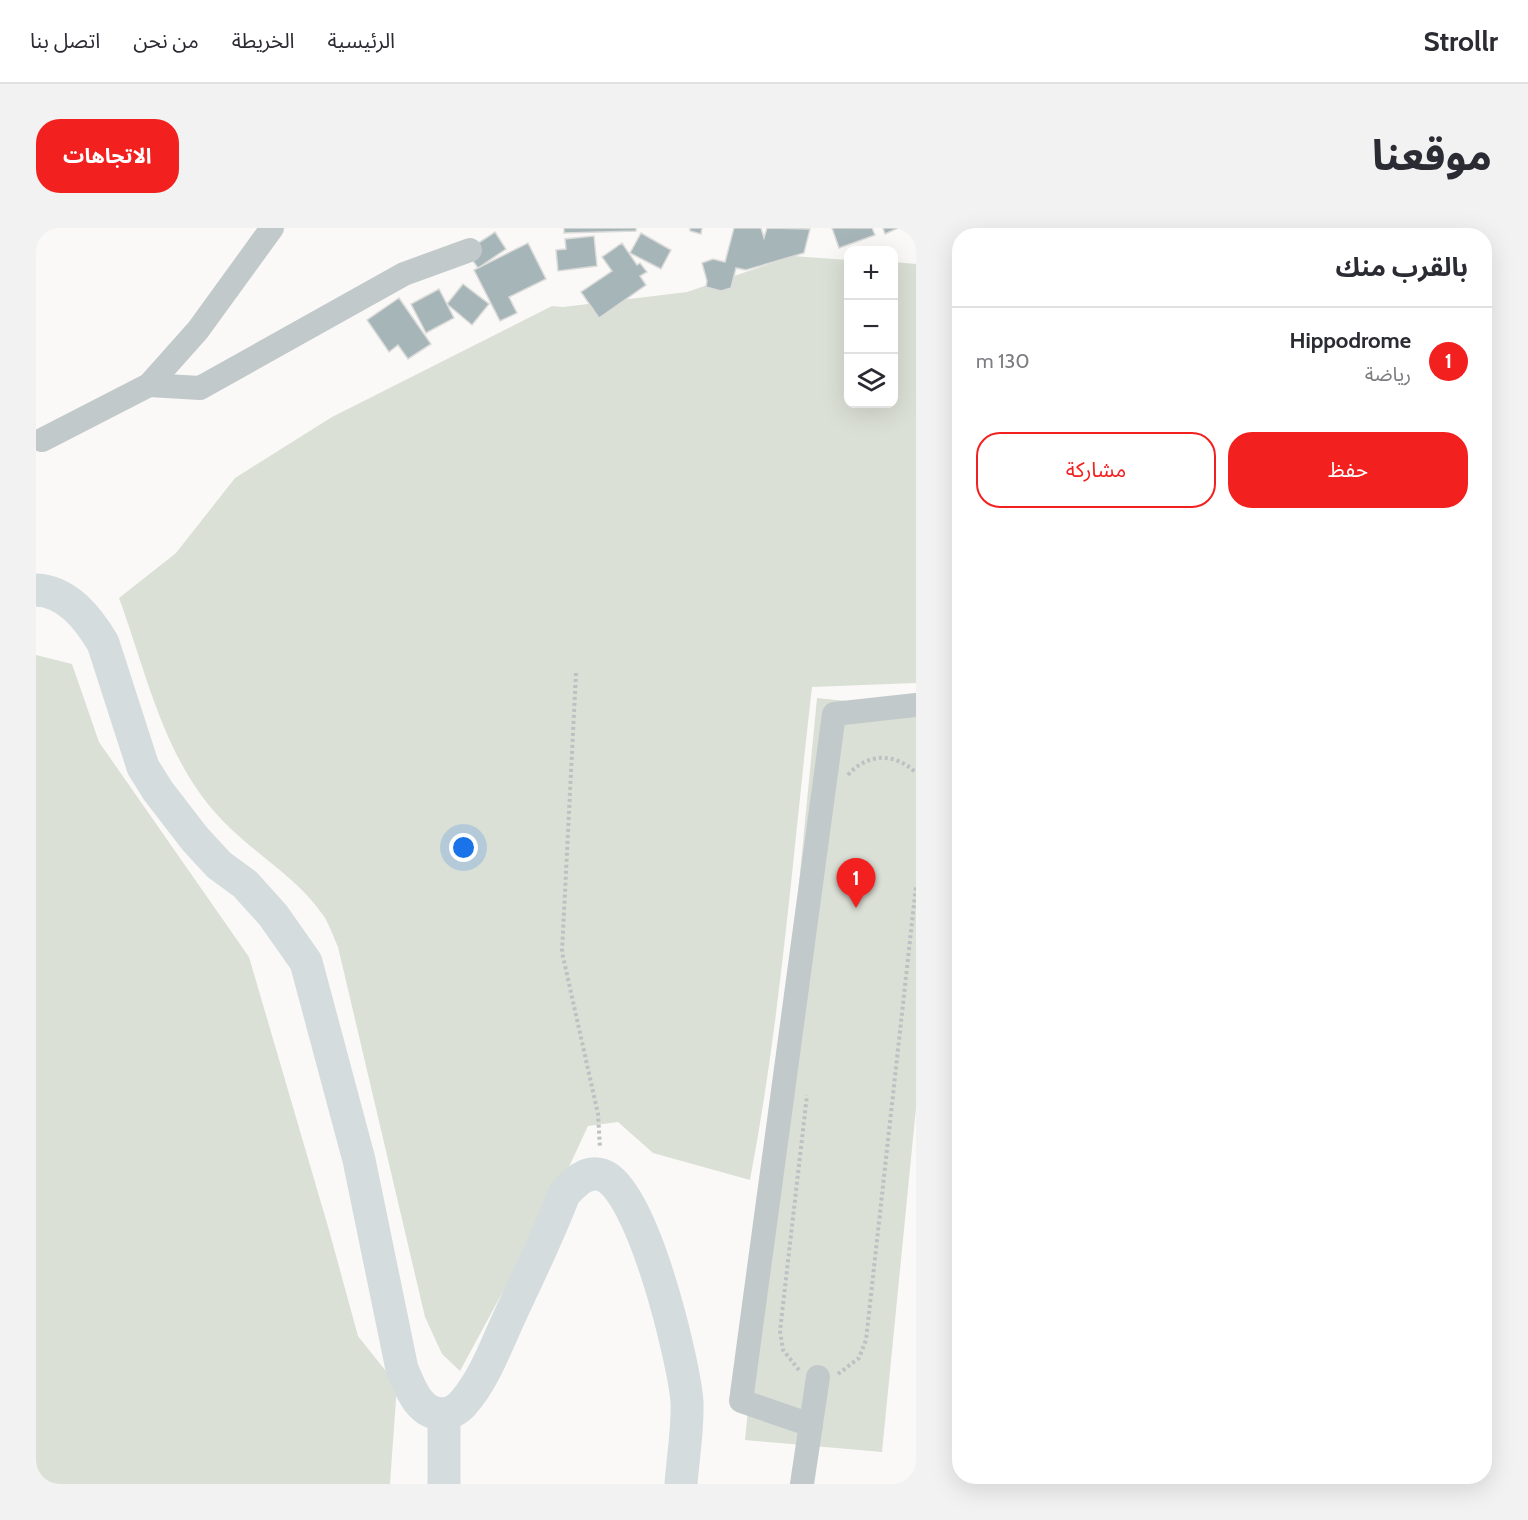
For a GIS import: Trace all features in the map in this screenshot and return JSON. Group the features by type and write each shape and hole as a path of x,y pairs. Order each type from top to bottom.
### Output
{"main road":[{"path":"36,590 63,597 92,624 103,643 143,767 158,791 195,839 219,865 245,884 273,915 306,962 331,1066 359,1160 402,1369 421,1404 431,1411 444,1414 458,1409 467,1399 491,1358 564,1194 575,1181 590,1174 602,1175 612,1180 622,1193 644,1238 672,1318 687,1402 681,1484"},
{"path":"444,1414 444,1484"}],"street":[{"path":"42,440 149,385 198,330 272,228"},
{"path":"149,385 200,388 404,274 470,250"},
{"path":"811,1425 741,1401 834,714 916,705"},
{"path":"802,1484 818,1377"}],"path":[{"path":"576,673 562,952 597,1114 602,1175"},
{"path":"843,785 856,766 877,757 899,760 916,773"},
{"path":"808,1088 780,1341 793,1365 818,1377 837,1375 853,1365 859,1358 866,1340 916,886"}],"shaded area":[{"path":"793,256 844,260 844,408 898,408 898,262 916,264 916,683 812,687 786,934 761,1119 750,1180 653,1153 618,1122 588,1126 561,1184 460,1371 442,1354 425,1317 338,947 325,918 315,904 222,820 185,771 159,715 119,598 176,553 235,478 332,417 552,306 563,307 687,292"},
{"path":"36,655 72,664 99,742 249,957 358,1336 397,1385 390,1484 36,1484"},
{"path":"817,698 916,708 916,1108 882,1452 745,1440"}],"building":[{"path":"564,228 636,228 636,231 564,233"},
{"path":"690,228 702,228 701,234 690,231"},
{"path":"734,228 761,228 764,238 767,228 810,229 804,253 746,270 736,268 731,288 721,291 706,287 707,281 702,263 713,259 725,262"},
{"path":"832,228 872,228 875,235 839,248"},
{"path":"883,228 898,228 885,234"},
{"path":"495,232 506,249 478,268 466,251"},
{"path":"641,233 671,250 661,269 630,253"},
{"path":"594,236 597,266 558,271 556,250 566,249 565,239"},
{"path":"528,243 546,279 509,297 517,313 500,321 474,270"},
{"path":"622,243 637,265 640,263 647,272 640,276 646,285 599,318 581,292 612,271 602,257"},
{"path":"463,284 489,304 472,325 447,304"},
{"path":"439,289 454,318 426,333 411,304"},
{"path":"399,298 431,344 408,359 398,345 389,352 367,320"}],"place":[{"name":"Hippodrome","path":"856,908"}]}
